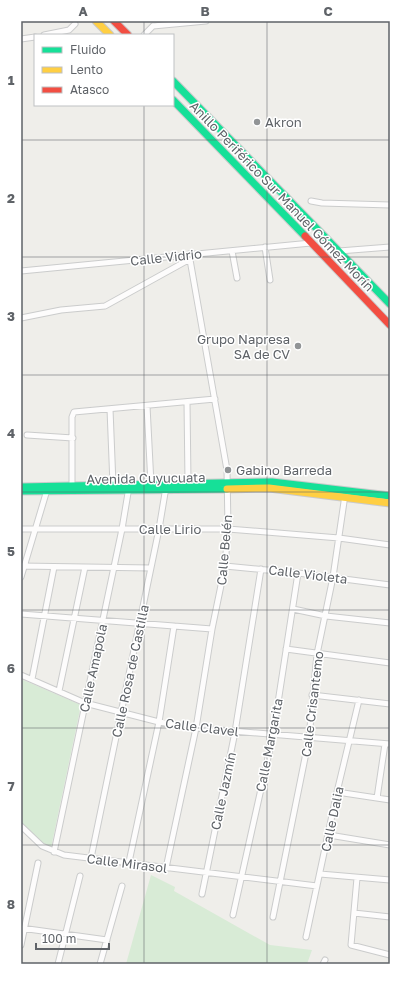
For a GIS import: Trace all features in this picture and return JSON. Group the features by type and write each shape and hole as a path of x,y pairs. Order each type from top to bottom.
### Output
{"main road":[{"path":"96,21 109,34"},
{"path":"114,21 127,34"},
{"name":"Anillo Periférico Sur Manuel Gómez Morín","path":"174,82 390,304"},
{"name":"Anillo Periférico Sur Manuel Gómez Morín","path":"174,101 390,325"},
{"name":"Avenida Cuyucuata","path":"21,487 47,489 72,485 86,488 113,485 129,487 150,484 166,487 188,482 228,486 390,496"},
{"name":"Avenida Cuyucuata","path":"21,491 86,488 228,486"},
{"name":"Avenida Cuyucuata","path":"345,493 390,503"}],"street":[{"path":"145,34 153,23 206,21"},
{"path":"49,34 69,30 75,24"},
{"path":"21,39 34,37"},
{"path":"311,201 322,203 390,205"},
{"name":"Calle Vidrio","path":"21,271 189,257 232,250 311,243"},
{"path":"338,251 390,246"},
{"path":"265,247 270,280"},
{"path":"232,250 237,278"},
{"path":"21,318 61,310 106,306 189,257"},
{"name":"Calle Belén","path":"166,868 196,728 212,629 225,566 228,529 228,486 215,399 189,257"},
{"path":"72,485 73,413 215,399"},
{"path":"187,402 188,482"},
{"path":"147,406 150,484"},
{"path":"110,409 113,485"},
{"path":"27,435 73,438"},
{"name":"Calle Amapola","path":"54,852 122,529 129,487"},
{"name":"Calle Rosa de Castilla","path":"91,858 152,568 166,487"},
{"path":"21,577 47,489"},
{"name":"Calle Crisantemo","path":"273,917 309,738 317,654 333,577 345,493"},
{"name":"Calle Lirio","path":"21,529 228,529 338,538 390,545"},
{"path":"23,566 152,568"},
{"name":"Calle Violeta","path":"225,566 298,572 390,585"},
{"path":"32,680 54,567"},
{"path":"59,691 85,567"},
{"name":"Calle Jazmín","path":"202,894 235,732 261,568"},
{"name":"Calle Margarita","path":"232,915 242,877 272,735 298,572"},
{"path":"293,609 326,616 390,623"},
{"path":"21,614 212,629"},
{"path":"129,862 159,722 174,626"},
{"path":"286,649 390,663"},
{"name":"Calle Clavel","path":"21,675 85,703 159,722 235,732 387,744"},
{"path":"312,695 390,704"},
{"name":"Calle Dalia","path":"306,937 337,792 359,700"},
{"path":"377,798 387,744"},
{"path":"337,792 390,800"},
{"name":"Calle Mirasol","path":"21,826 37,842 54,852 166,868 317,886"},
{"path":"329,835 390,845"},
{"path":"21,945 23,928 38,863"},
{"path":"320,874 390,880"},
{"path":"58,964 80,876"},
{"path":"357,878 351,945 390,954"},
{"path":"100,964 122,886"},
{"path":"354,913 390,917"},
{"path":"23,928 107,940"}],"green space":[{"path":"21,679 81,705 51,848 35,838 21,822"},
{"path":"151,875 175,887 174,891 270,945 312,950 307,964 126,964"}],"traffic: fast":[{"path":"174,82 390,304"},
{"path":"174,101 305,236"},
{"path":"21,487 272,482 390,496"},
{"path":"21,491 227,489"}],"traffic: slow":[{"path":"96,21 109,34"},
{"path":"227,489 269,488 390,503"}],"traffic: jam":[{"path":"114,21 127,34"},
{"path":"305,236 390,325"}],"place":[{"name":"Akron","path":"257,122"},
{"name":"Grupo Napresa SA de CV","path":"298,346"},
{"name":"Gabino Barreda","path":"228,470"}]}
